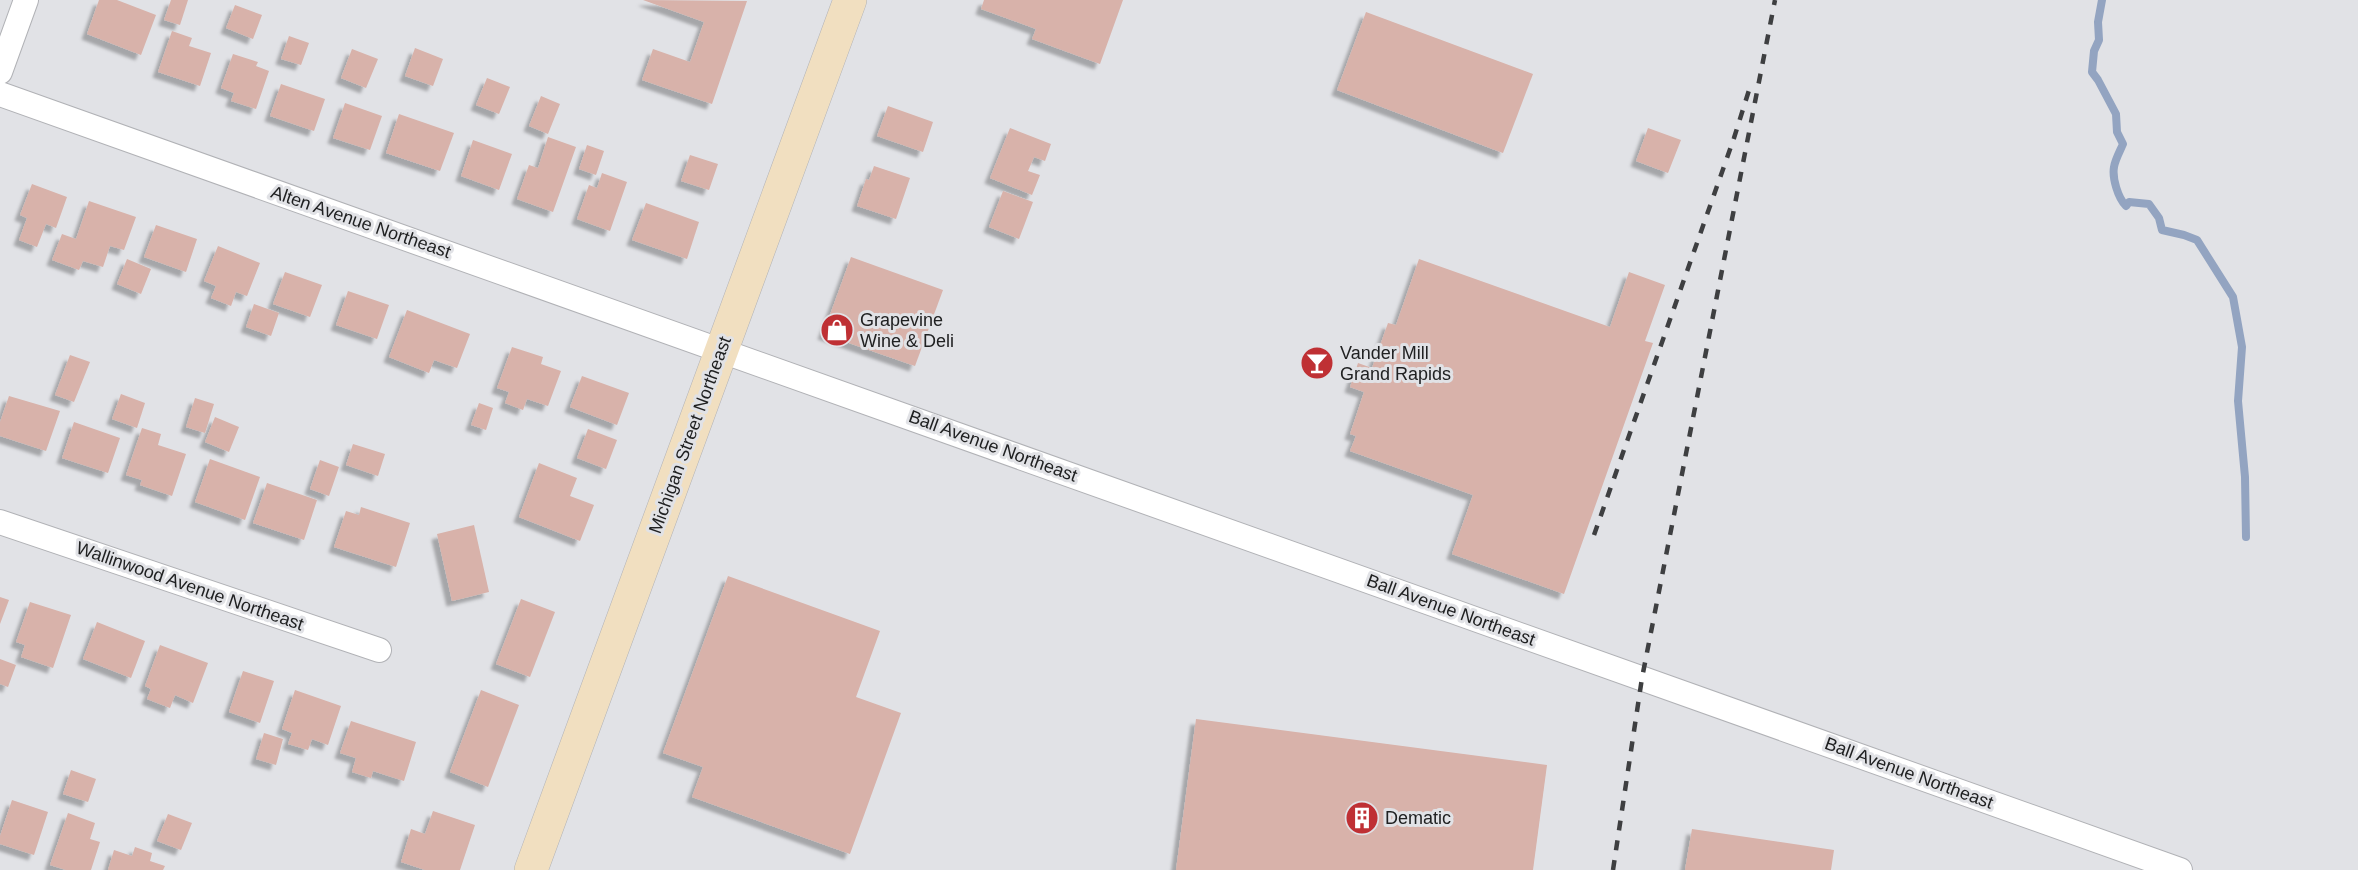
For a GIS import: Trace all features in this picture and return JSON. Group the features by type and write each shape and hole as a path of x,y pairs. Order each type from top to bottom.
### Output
{"main road":[{"name":"Michigan Street Northeast","path":"531,870 850,0"}],"street":[{"path":"0,72 26,0"},
{"name":"Alten Avenue Northeast","path":"0,94 722,349"},
{"name":"Ball Avenue Northeast","path":"722,349 2180,870"},
{"name":"Wallinwood Avenue Northeast","path":"0,522 379,650"}],"building":[{"path":"99,0 117,0 156,15 141,55 87,34"},
{"path":"171,0 188,0 180,25 164,20"},
{"path":"643,0 747,1 712,104 642,80 653,49 690,62 704,22"},
{"path":"984,0 1123,0 1100,64 1032,39 1036,29 981,9"},
{"path":"235,5 262,15 253,39 226,28"},
{"path":"1366,12 1533,74 1503,153 1337,90"},
{"path":"172,31 192,38 189,46 211,53 200,86 158,72"},
{"path":"289,36 309,43 301,65 281,59"},
{"path":"415,48 443,59 433,86 405,76"},
{"path":"352,49 378,59 366,88 341,78"},
{"path":"233,54 258,62 256,66 269,71 256,109 231,101 234,93 221,88"},
{"path":"487,78 510,87 499,114 476,105"},
{"path":"281,84 325,99 314,131 270,116"},
{"path":"541,96 560,104 548,134 529,126"},
{"path":"345,103 382,116 370,150 333,138"},
{"path":"888,106 933,122 923,152 877,136"},
{"path":"399,114 454,133 440,171 386,153"},
{"path":"1010,128 1051,144 1045,161 1034,157 1028,171 1040,175 1032,195 990,178"},
{"path":"1648,128 1681,140 1668,173 1636,161"},
{"path":"548,137 576,147 553,212 517,199 529,165 538,168"},
{"path":"473,140 512,154 499,190 461,176"},
{"path":"587,145 604,151 596,175 579,169"},
{"path":"690,155 718,164 709,190 681,181"},
{"path":"874,166 910,178 896,219 857,206 866,179 869,180"},
{"path":"602,173 627,182 610,231 577,219 589,185 597,188"},
{"path":"32,184 67,197 56,228 46,224 37,247 19,240 27,218 20,215"},
{"path":"1003,191 1033,202 1019,239 989,227"},
{"path":"89,201 136,217 124,250 110,246 103,267 83,261 79,270 52,260 62,234 76,239"},
{"path":"646,203 699,222 687,259 632,240"},
{"path":"156,225 197,239 186,272 144,257"},
{"path":"218,246 260,263 247,296 236,292 231,306 211,298 216,286 204,281"},
{"path":"851,257 943,290 915,366 823,334"},
{"path":"127,259 151,269 141,294 117,284"},
{"path":"1419,259 1610,327 1629,272 1665,285 1645,341 1653,343 1564,594 1452,554 1473,495 1350,451 1356,436 1350,434 1364,392 1350,387 1358,363 1372,368 1388,323 1396,325"},
{"path":"285,272 322,285 310,317 273,304"},
{"path":"348,291 389,305 377,339 336,325"},
{"path":"254,304 279,313 271,336 246,327"},
{"path":"407,310 470,334 457,368 434,360 429,373 389,357"},
{"path":"512,347 543,357 541,364 561,371 548,406 527,399 523,410 505,403 509,392 497,388"},
{"path":"70,355 90,362 74,402 55,395"},
{"path":"582,376 629,393 617,425 570,407"},
{"path":"121,394 145,403 137,428 112,419"},
{"path":"9,396 60,411 46,451 0,436 0,422"},
{"path":"195,398 214,404 205,433 186,427"},
{"path":"479,403 493,408 486,430 471,425"},
{"path":"215,417 239,427 229,452 205,442"},
{"path":"74,422 120,438 108,473 62,458"},
{"path":"142,428 161,434 158,445 186,454 172,496 140,485 142,480 126,475"},
{"path":"588,429 617,440 606,469 577,458"},
{"path":"353,444 385,454 378,476 346,465"},
{"path":"210,459 260,477 245,520 195,502"},
{"path":"320,460 339,467 329,496 310,489"},
{"path":"539,463 577,478 570,496 594,505 580,541 519,517"},
{"path":"267,483 317,500 304,540 253,523"},
{"path":"361,507 410,523 396,567 334,547 346,511 359,515"},
{"path":"474,525 489,592 452,601 437,534"},
{"path":"728,576 880,631 856,697 901,713 850,854 692,797 703,767 663,753"},
{"path":"0,597 9,600 0,624"},
{"path":"521,599 555,612 530,677 496,664"},
{"path":"30,602 71,615 53,668 21,657 25,645 16,642"},
{"path":"97,622 145,641 131,678 83,659"},
{"path":"160,645 208,663 193,703 175,695 170,708 147,699 151,689 145,686"},
{"path":"0,659 16,665 8,687 0,684"},
{"path":"243,671 274,681 260,723 229,712"},
{"path":"295,690 341,706 328,745 312,739 308,750 288,744 292,733 282,729"},
{"path":"481,690 519,705 488,787 450,772"},
{"name":"Dematic","path":"1196,719 1547,765 1533,870 1176,870"},
{"path":"351,721 416,742 404,781 373,771 371,778 352,772 356,758 340,753"},
{"path":"264,733 283,739 276,765 256,759"},
{"path":"71,770 96,779 88,802 63,794"},
{"path":"12,800 48,812 34,855 0,844 0,836"},
{"path":"433,811 475,825 460,870 425,870 401,862 411,829 425,834"},
{"path":"68,813 95,823 90,839 100,842 91,870 66,870 50,865"},
{"path":"168,814 192,823 181,850 157,841"},
{"path":"1692,829 1834,850 1831,870 1685,870"},
{"path":"135,847 152,853 150,861 165,866 163,870 108,870 114,850 132,856"}],"waterway":[{"path":"2102,0 2098,22 2099,40 2094,51 2092,72 2116,114 2117,132 2123,144 2114,167 2118,193 2126,206 2129,202 2149,204 2159,218 2162,230 2197,240 2233,297 2242,347 2238,401 2245,477 2246,537"}],"railway":[{"path":"1613,870 1642,678 1775,0"},
{"path":"1594,535 1750,87"}],"place":[{"name":"Grapevine Wine & Deli","path":"837,330"},
{"name":"Vander Mill Grand Rapids","path":"1317,363"},
{"name":"Dematic","path":"1362,818"}]}
